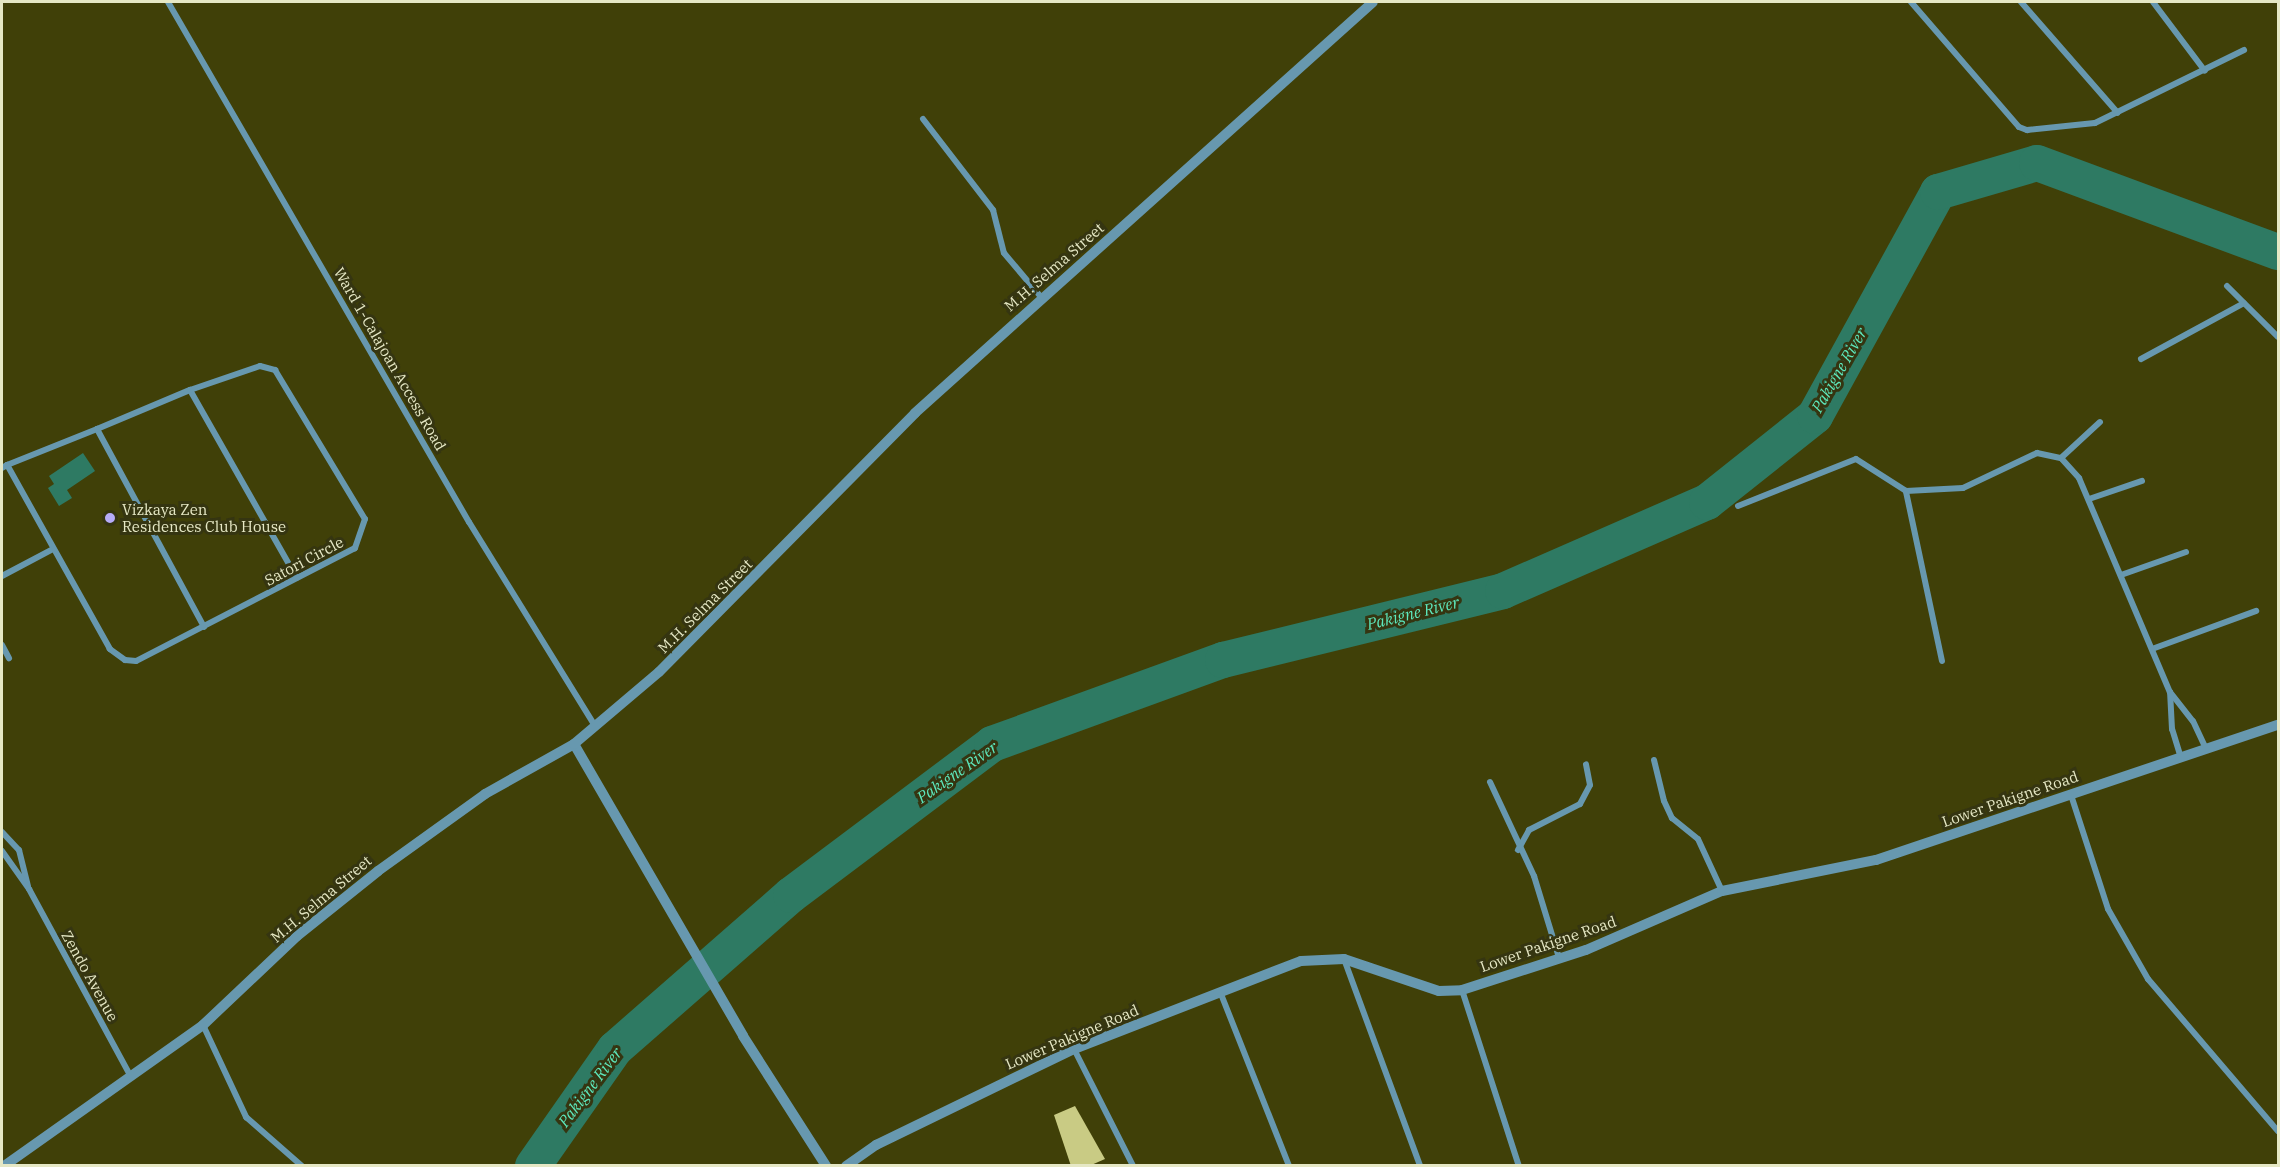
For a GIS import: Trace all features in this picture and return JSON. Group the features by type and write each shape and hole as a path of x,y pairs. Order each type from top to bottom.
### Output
{"street":[{"name":"Ward 1-Calajoan Access Road","path":"168,2 469,522 595,726"},
{"name":"M.H. Selma Street","path":"4,1166 202,1025 297,936 378,871 485,794 574,744 659,672 915,413 1041,297 1373,2"},
{"path":"1911,2 2019,127 2095,123 2205,72 2244,50"},
{"path":"2021,2 2118,112"},
{"path":"2153,2 2205,72"},
{"path":"923,119 993,210 1004,253 1041,297"},
{"path":"2227,286 2278,337"},
{"path":"2141,359 2244,303"},
{"name":"Satori Circle","path":"260,366 275,370 365,519 355,548 136,661 125,660 111,649 4,467 190,390 260,366"},
{"path":"190,390 297,578"},
{"path":"2061,458 2100,422"},
{"path":"97,429 204,627"},
{"path":"1738,506 1856,459 1906,491 1963,488 2037,453 2061,458 2079,478 2170,692 2193,721 2206,749"},
{"path":"2089,500 2142,481"},
{"path":"1906,491 1942,661"},
{"path":"2,576 53,549"},
{"path":"2121,575 2186,552"},
{"path":"2152,649 2256,610"},
{"path":"2,645 9,658"},
{"path":"2170,692 2172,729 2181,758"},
{"name":"Lower Pakigne Road","path":"846,1166 876,1145 1074,1049 1221,994 1306,959 1344,959 1439,991 1462,990 1559,958 1722,891 1876,860 2278,725"},
{"path":"574,744 743,1036 826,1166"},
{"path":"1654,760 1668,810 1698,839 1722,891"},
{"path":"1518,850 1529,830 1580,804 1590,785 1586,764"},
{"path":"1490,782 1518,850 1534,876 1559,958"},
{"path":"2071,795 2108,909 2148,979 2278,1131"},
{"name":"Zendo Avenue","path":"2,832 19,850 29,889"},
{"name":"Zendo Avenue","path":"2,851 29,889 130,1075"},
{"path":"1344,959 1420,1166"},
{"path":"1462,990 1520,1166"},
{"path":"1221,994 1289,1166"},
{"path":"202,1025 246,1117 302,1166"},
{"path":"1074,1049 1132,1166"}],"shaded area":[{"path":"83,453 95,471 67,490 72,498 59,506 48,488 54,484 49,476"}],"building":[{"path":"1075,1106 1105,1159 1089,1166 1071,1166 1054,1115"}],"waterway":[{"name":"Pakigne River","path":"533,1166 615,1049 791,895 992,744 1223,660 1503,591 1707,502 1815,416 1938,192 2037,163 2278,252"}],"place":[{"name":"Vizkaya Zen Residences Club House","path":"110,518"}]}
